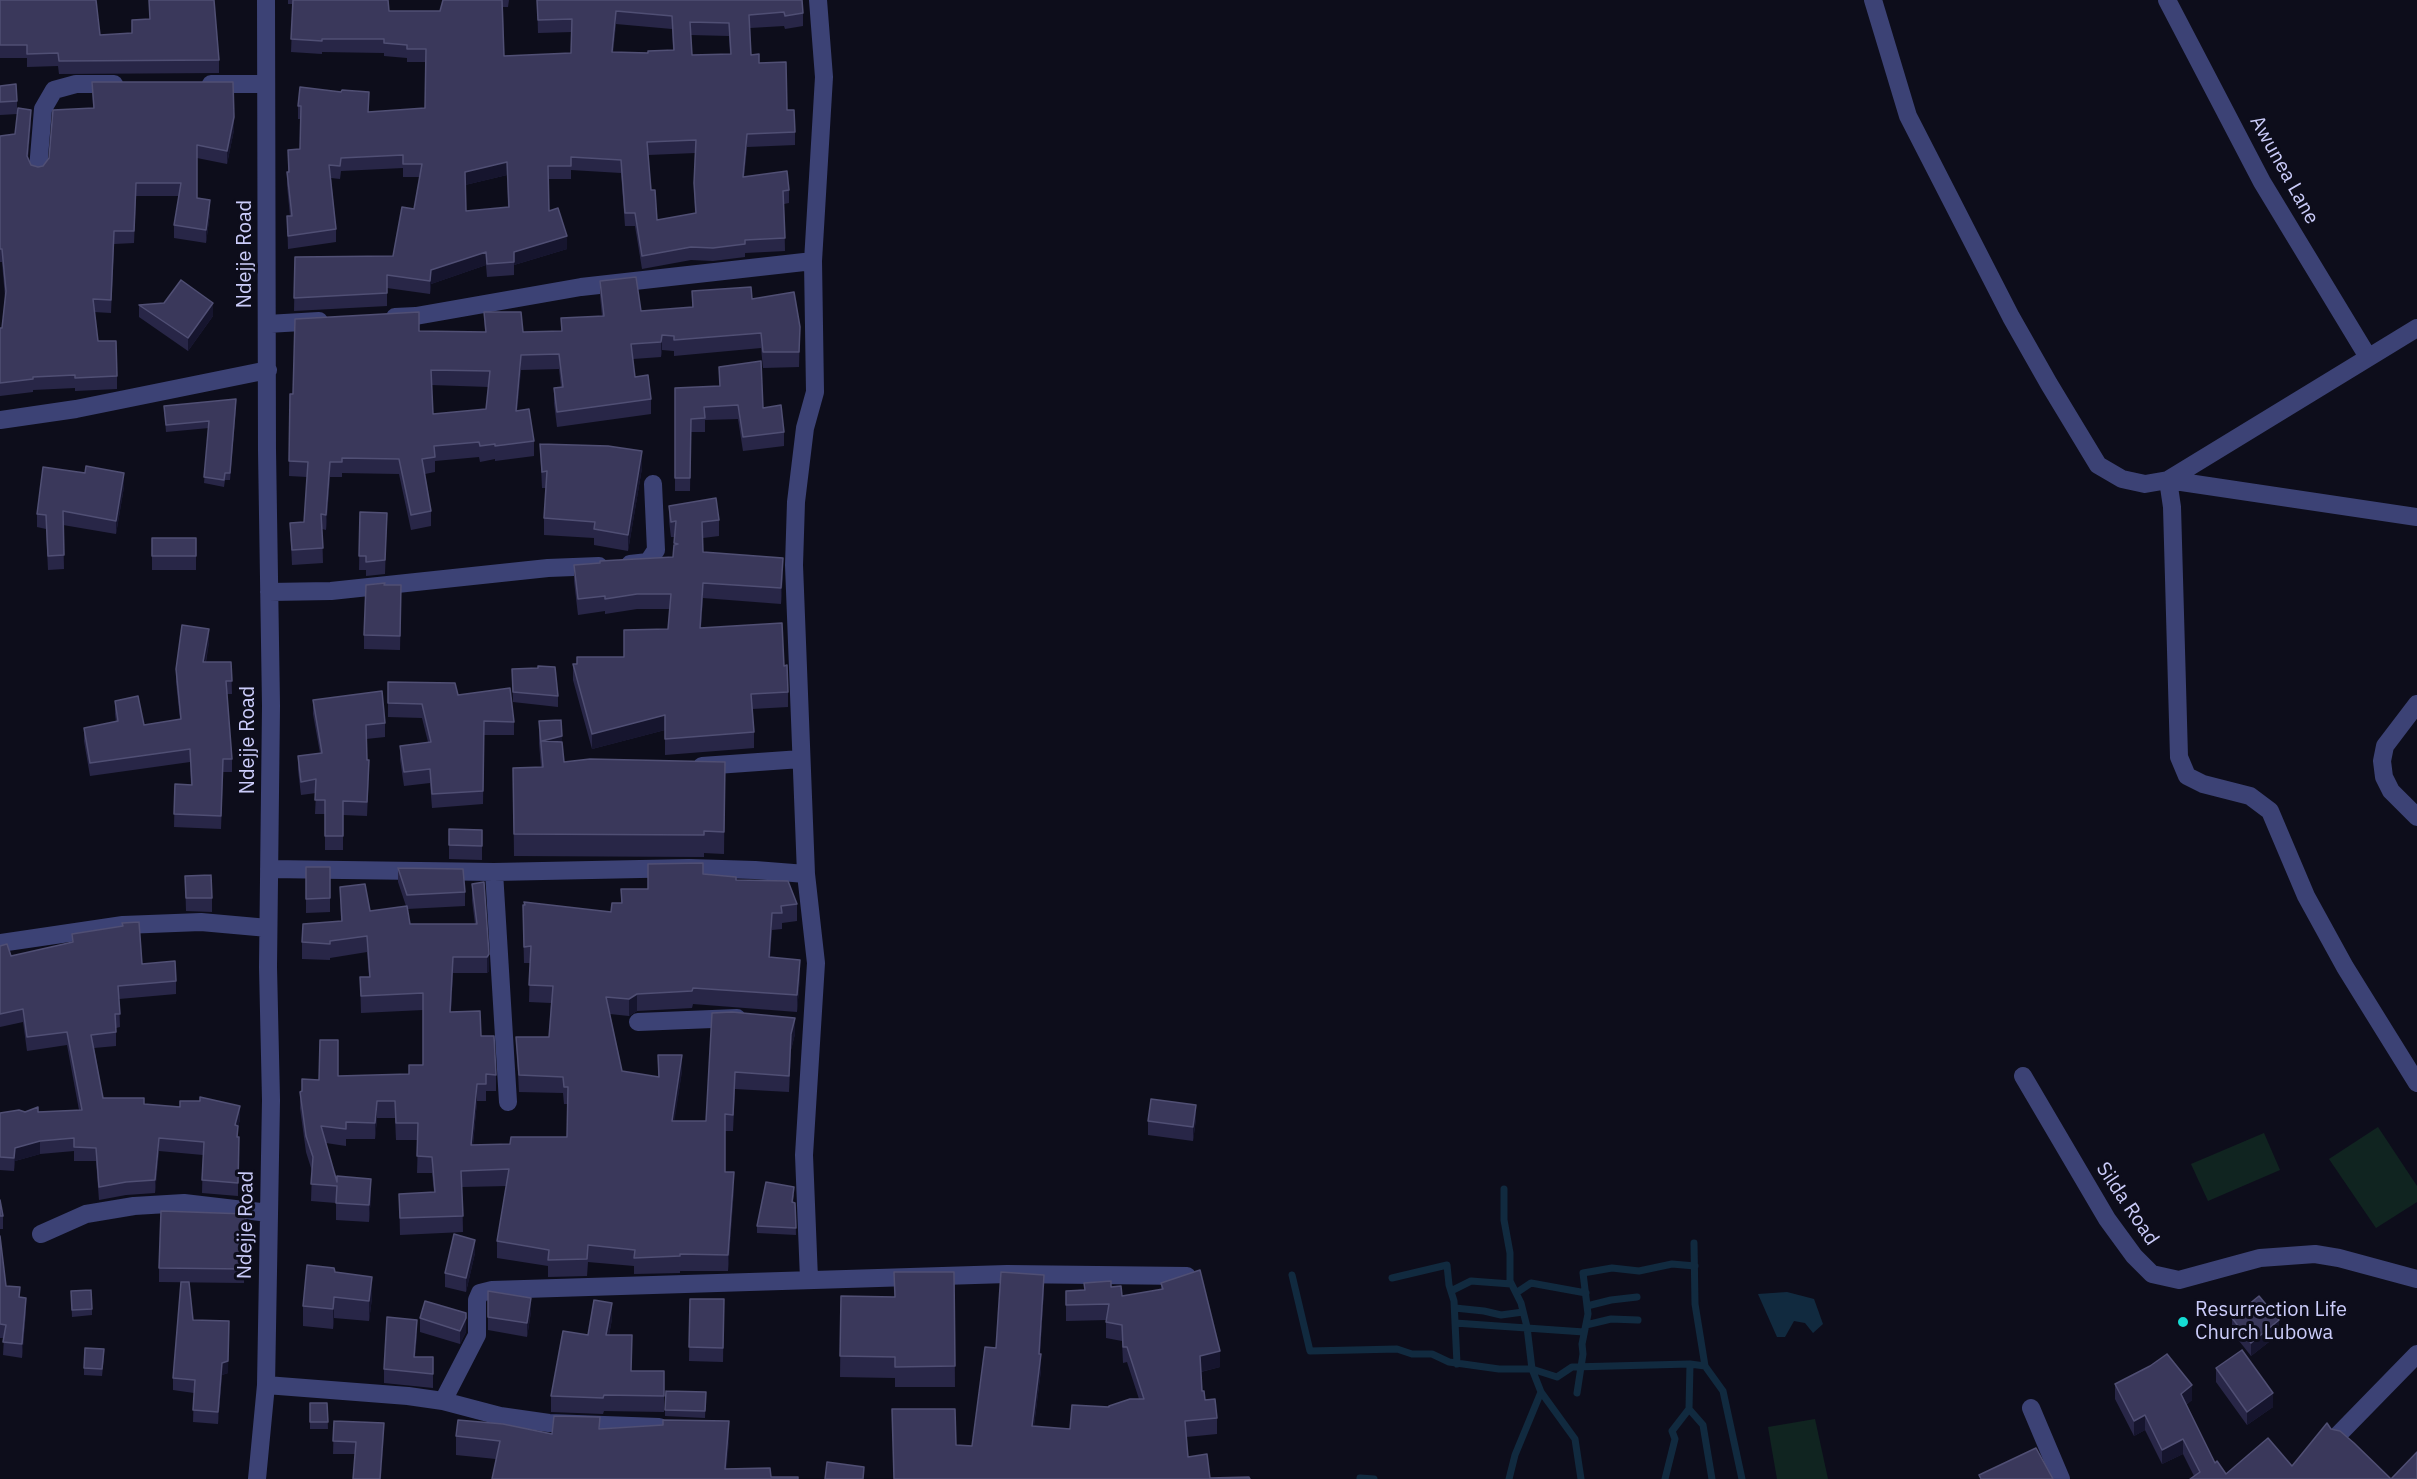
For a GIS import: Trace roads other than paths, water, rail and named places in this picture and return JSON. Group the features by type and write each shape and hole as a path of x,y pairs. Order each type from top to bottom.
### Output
{"street":[{"name":"Ndejje Road","path":"257,1479 266,1385 271,1100 268,928 271,706 266,0"},
{"path":"809,1279 804,1155 816,963 806,874 794,565 796,502 805,428 815,392 813,261 824,77 818,0"},
{"path":"1873,0 1908,116 2011,317 2098,465 2122,479 2145,484 2168,480 2417,517"},
{"name":"Awunea Lane","path":"2167,0 2262,182 2368,357"},
{"path":"38,169 43,109 54,90 76,84 135,84"},
{"path":"195,84 266,84"},
{"path":"382,318 416,316 581,287 813,261"},
{"path":"267,324 336,321"},
{"path":"2168,480 2417,328"},
{"path":"0,420 76,409 268,370"},
{"path":"2168,480 2172,507 2179,757 2187,776 2203,784 2250,796 2270,811 2306,897 2345,967 2417,1083"},
{"path":"269,592 331,591 548,568 648,562 656,550 653,484"},
{"path":"2417,704 2385,746 2382,761 2384,777 2391,791 2417,817"},
{"path":"690,766 801,759"},
{"path":"269,869 494,872 688,868 806,874"},
{"path":"494,872 507,1102"},
{"path":"0,943 123,925 201,922 268,928"},
{"path":"638,1022 732,1017 755,1020"},
{"path":"790,1023 813,1025"},
{"name":"Silda Road","path":"2023,1076 2107,1218 2134,1256 2151,1274 2179,1280 2260,1258 2316,1254 2417,1279"},
{"path":"41,1234 86,1214 134,1206 184,1203 269,1213"},
{"path":"443,1401 477,1335 477,1300 480,1293 492,1290 1007,1274 1187,1276"},
{"path":"2338,1436 2417,1354"},
{"path":"266,1385 408,1396 443,1401 500,1416 549,1423 676,1428"},
{"path":"2031,1408 2061,1479"}],"water":[{"path":"1787,1292 1814,1299 1823,1324 1813,1333 1805,1323 1794,1321 1785,1337 1777,1337 1758,1294"}],"waterway":[{"path":"1504,1189 1504,1220 1510,1253 1510,1281 1521,1303 1527,1327 1532,1369 1541,1392 1575,1439 1581,1479"},
{"path":"1694,1243 1695,1304 1705,1366 1723,1391 1742,1479"},
{"path":"1577,1393 1583,1354 1582,1344 1588,1314 1583,1273 1612,1268 1639,1271 1672,1264 1695,1266"},
{"path":"1392,1278 1447,1265 1449,1285 1454,1301 1457,1364"},
{"path":"1292,1275 1310,1351 1397,1349 1412,1354 1432,1354 1449,1362 1499,1369 1532,1369 1557,1377 1572,1367 1690,1364"},
{"path":"1451,1291 1471,1281 1511,1284"},
{"path":"1516,1293 1531,1283 1586,1293"},
{"path":"1587,1306 1637,1297"},
{"path":"1455,1308 1501,1315 1523,1312"},
{"path":"1586,1325 1611,1319 1638,1320"},
{"path":"1455,1323 1584,1332"},
{"path":"1665,1479 1675,1439 1672,1431 1689,1409 1690,1364 1705,1366"},
{"path":"1509,1479 1515,1455 1541,1392"},
{"path":"1689,1409 1703,1425 1712,1479"},
{"path":"1360,1478 1374,1479"}],"place":[{"name":"Resurrection Life Church Lubowa","path":"2183,1322"}]}
